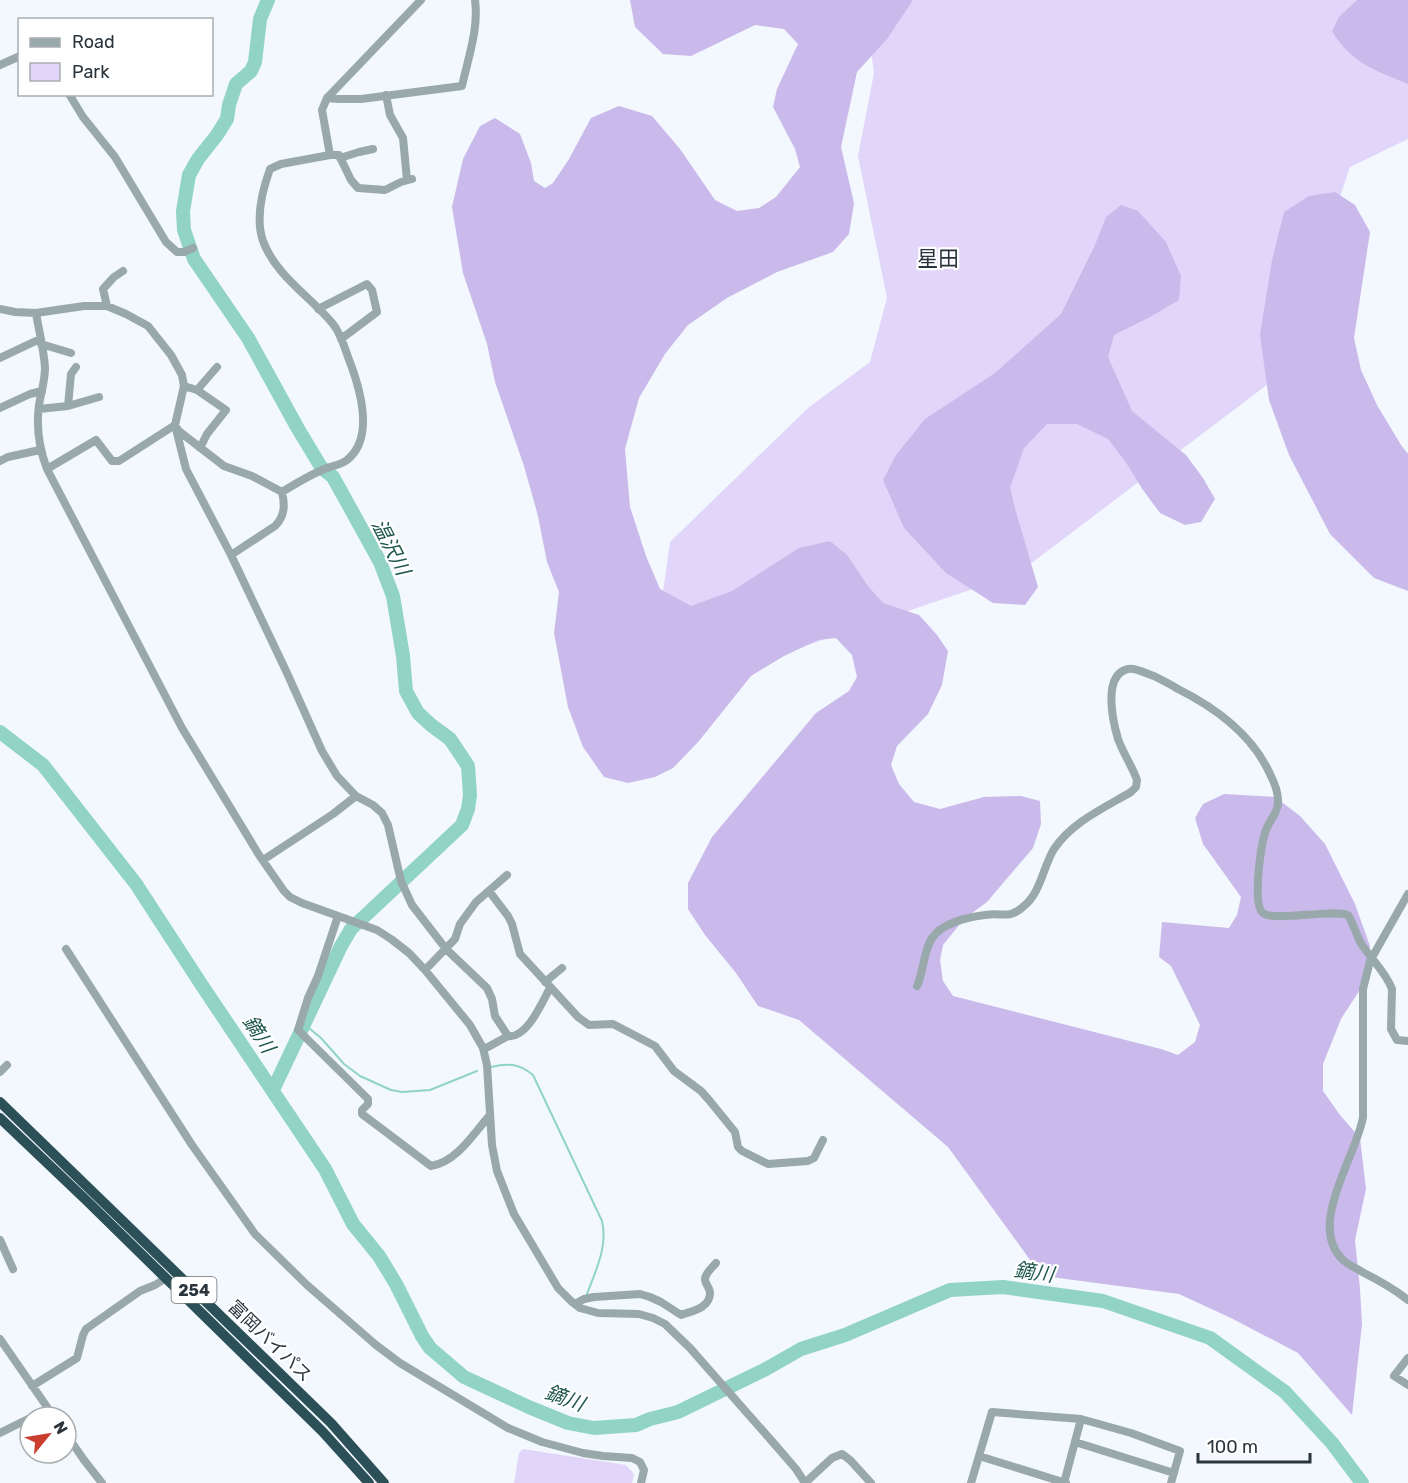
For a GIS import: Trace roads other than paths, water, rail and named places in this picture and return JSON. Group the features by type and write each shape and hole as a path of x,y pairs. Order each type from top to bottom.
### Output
{"highway":[{"name":"富岡バイパス","path":"0,1102 331,1423 384,1483"},
{"name":"富岡バイパス","path":"0,1118 322,1431 369,1483"}],"street":[{"path":"330,155 322,110 327,98 421,0"},
{"path":"327,98 361,99 462,86 476,24 475,0"},
{"path":"0,65 18,57"},
{"path":"282,492 321,470 348,459 363,434 362,397 356,375 333,324 294,285 270,256 259,223 266,181 270,169 281,164 330,155 339,155 351,180 358,188 385,190 410,180 403,138 390,115 386,95"},
{"path":"70,96 83,117 115,157 166,242 177,252 193,248"},
{"path":"340,158 373,149"},
{"path":"107,306 103,289 123,271"},
{"path":"318,309 367,284 372,290 377,312 341,339"},
{"path":"0,309 36,313 84,306 107,306 148,326 171,355 182,375 184,386 175,425 186,469 231,555 322,751 337,776 356,796 382,813 388,825 401,881 412,905 446,949 487,988 495,1016 508,1036"},
{"path":"36,313 45,366 39,409 40,450 47,469 182,728 284,891 290,897 377,930 391,939 425,970 470,1025 483,1048 487,1065 492,1145 497,1171 514,1214 558,1288 580,1308 598,1313 639,1314 654,1318 673,1330 796,1469 805,1483 832,1458 842,1454 871,1483"},
{"path":"0,358 41,342 71,353"},
{"path":"68,406 71,374 76,367"},
{"path":"197,390 218,367"},
{"path":"184,386 197,390 226,410 207,434 200,448"},
{"path":"0,408 42,391"},
{"path":"39,409 68,406 99,397"},
{"path":"175,425 180,432 224,466 252,476 282,492"},
{"path":"47,469 96,440 112,461 119,461 175,425"},
{"path":"0,461 40,450"},
{"path":"231,555 276,526 284,512 282,492"},
{"path":"917,986 927,946 933,936 948,925 988,914 1004,916 1026,905 1032,898 1055,849 1067,833 1078,823 1136,787 1137,780 1119,740 1111,709 1115,680 1126,669 1131,668 1156,677 1191,696 1223,716 1244,734 1265,763 1278,796 1278,806 1265,830 1262,845 1257,896 1260,911 1265,915 1328,913 1348,915 1364,948 1383,972 1392,988 1390,1029 1397,1040 1408,1041"},
{"path":"263,860 356,796"},
{"path":"425,970 454,939 460,924 476,902 507,875"},
{"path":"489,891 512,924 520,954 578,1017 589,1025 613,1024 655,1046 674,1071 701,1090 735,1132 738,1147 742,1151 768,1164 808,1161 814,1158 823,1140"},
{"path":"1408,894 1366,970 1363,989 1363,1117 1361,1128 1340,1178 1331,1213 1330,1232 1331,1242 1347,1264 1395,1290 1408,1300"},
{"path":"338,916 298,1030 368,1099 368,1104 362,1110 362,1114 431,1166 438,1165 455,1154 490,1115"},
{"path":"66,949 192,1146 255,1234 307,1285 400,1363 476,1410 508,1428 542,1442 583,1453 633,1458 640,1462 644,1470 641,1483"},
{"path":"483,1048 508,1036 514,1037 528,1026 548,985 562,968"},
{"path":"0,1072 7,1065"},
{"path":"0,1240 13,1269"},
{"path":"575,1304 594,1297 640,1294 662,1302 681,1315 705,1306 710,1291 705,1279 706,1274 716,1263"},
{"path":"32,1386 77,1358 86,1329 140,1291 166,1278"},
{"path":"0,1339 45,1405"},
{"path":"1408,1358 1394,1376 1408,1385"},
{"path":"971,1483 992,1412 1081,1419 1131,1433 1180,1451 1172,1483"},
{"path":"979,1456 1065,1483 1081,1419"},
{"path":"0,1433 18,1424"},
{"path":"1075,1442 1174,1473"},
{"path":"78,1451 102,1483"}],"waterway":[{"name":"温沢川","path":"268,0 260,19 255,62 251,71 236,84 227,119 189,175 183,211 184,230 194,259 248,338 297,427 321,467 333,477 380,562 393,596 406,691 418,713 450,739 468,766 470,795 462,825 351,929 273,1090"},
{"name":"鏑川","path":"0,732 43,765 136,884 325,1169 353,1224 379,1256 396,1284 422,1336 430,1348 464,1377 568,1423 594,1428 636,1425 678,1412 766,1369 801,1349 845,1335 950,1290 1003,1287 1103,1301 1210,1338 1285,1392 1332,1443 1362,1483"},
{"path":"304,1024 321,1038 344,1064 360,1076 391,1090 402,1092 430,1090 477,1071"},
{"path":"491,1067 513,1065 533,1075 602,1221 602,1249 587,1294"}],"district":[{"name":"星田","path":"938,258"}]}
